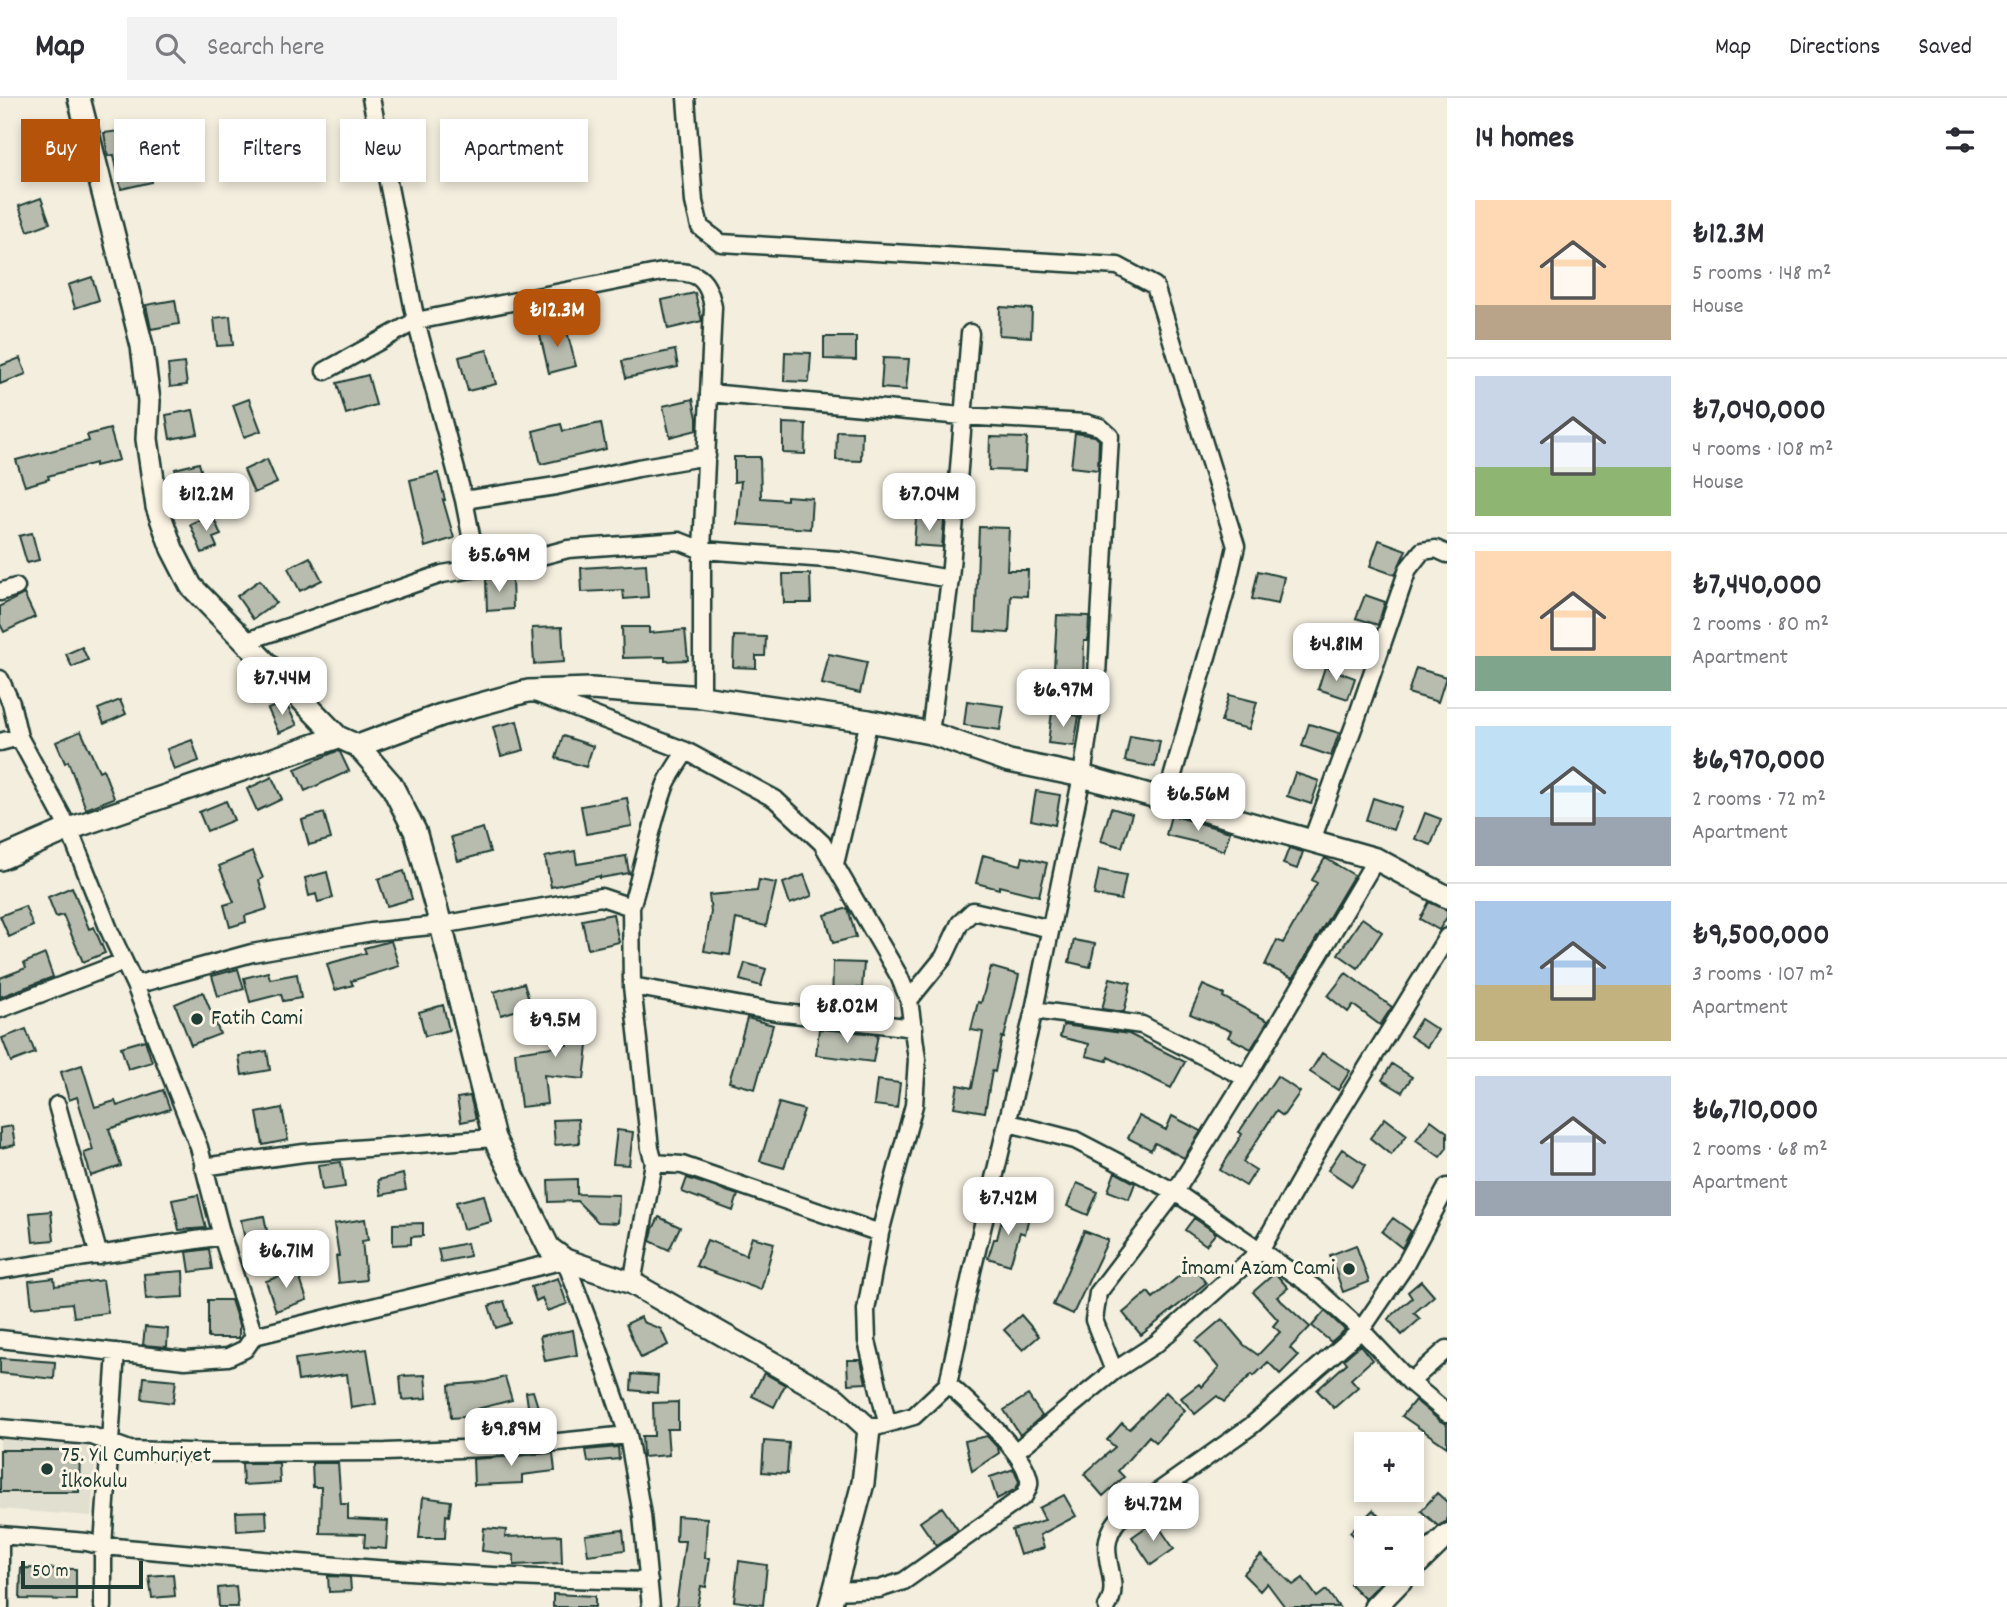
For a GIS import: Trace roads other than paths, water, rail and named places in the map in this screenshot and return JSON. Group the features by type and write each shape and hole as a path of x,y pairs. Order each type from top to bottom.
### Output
{"street":[{"path":"79,98 142,346 149,401 147,439 157,507 172,549 191,586 338,737 358,746 391,784 415,831 494,1138 549,1248 565,1261 632,1283 836,1399 878,1426 914,1416 948,1384 972,1271 1009,1123 1018,1069 1034,1010 1082,776 1097,675 1110,436 1100,427 1086,423 962,416 709,393"},
{"path":"372,98 416,321 464,500 477,566"},
{"path":"686,98 694,202 700,227 721,243 1118,266 1156,286 1236,545 1226,590 1166,799"},
{"path":"325,371 416,321 662,272 685,271 700,278 709,288 713,307 702,550 702,697"},
{"path":"930,733 950,579 970,333"},
{"path":"464,500 556,486 707,456"},
{"path":"244,642 442,574 477,566 522,561 568,549 679,541 702,550 839,560 950,579"},
{"path":"1312,840 1408,569 1422,551 1436,549 1447,554"},
{"path":"0,679 11,703 19,737 69,829 199,1147 222,1236 254,1336"},
{"path":"358,746 441,715 528,691 591,689 702,697 869,721 930,733 1009,761 1082,776 1376,859 1447,897"},
{"path":"528,691 686,751 775,799 822,843 900,976 909,1000 917,1059 914,1105 880,1234 866,1310 867,1342 878,1426 832,1599 904,1581 1024,1496 1030,1486 1028,1474 1015,1452 948,1384"},
{"path":"835,864 869,721"},
{"path":"0,742 19,737"},
{"path":"0,859 69,829 338,737"},
{"path":"632,1283 654,1163 650,1148 632,986 631,907 667,781 686,751"},
{"path":"1114,1371 1094,1320 1098,1293 1175,1192 1376,859"},
{"path":"135,985 252,953 371,932 441,925 601,897 631,907"},
{"path":"909,1000 944,957 960,923 973,911 1051,929"},
{"path":"1015,1452 1114,1371 1157,1343 1260,1251 1328,1131 1447,937"},
{"path":"0,1009 123,962"},
{"path":"632,986 776,1012 914,1028"},
{"path":"1034,1010 1142,1025 1246,1077"},
{"path":"57,1105 99,1256"},
{"path":"1009,1123 1075,1140 1175,1192 1316,1289 1361,1329 1410,1382 1447,1413"},
{"path":"203,1167 304,1153 494,1138"},
{"path":"654,1163 682,1165 880,1234"},
{"path":"1107,1607 1113,1597 1105,1542 1118,1520 1251,1426 1361,1329 1404,1267 1447,1187"},
{"path":"0,1270 222,1236"},
{"path":"0,1339 185,1360 228,1357 245,1349 254,1336 565,1261"},
{"path":"565,1261 628,1435 642,1515 651,1607"},
{"path":"1410,1382 1447,1349"},
{"path":"103,1607 103,1546 116,1352"},
{"path":"0,1427 92,1436 130,1450 215,1453 386,1452 509,1447 628,1435"},
{"path":"0,1535 431,1574 649,1581"},
{"path":"1424,1557 1447,1535"},
{"path":"0,1541 0,1607"},
{"path":"1375,1607 1395,1586"}],"place":[{"name":"Fatih Cami","path":"197,1019"},
{"name":"İmamı Azam Cami","path":"1349,1269"},
{"name":"75. Yıl Cumhuriyet İlkokulu","path":"47,1469"}]}
